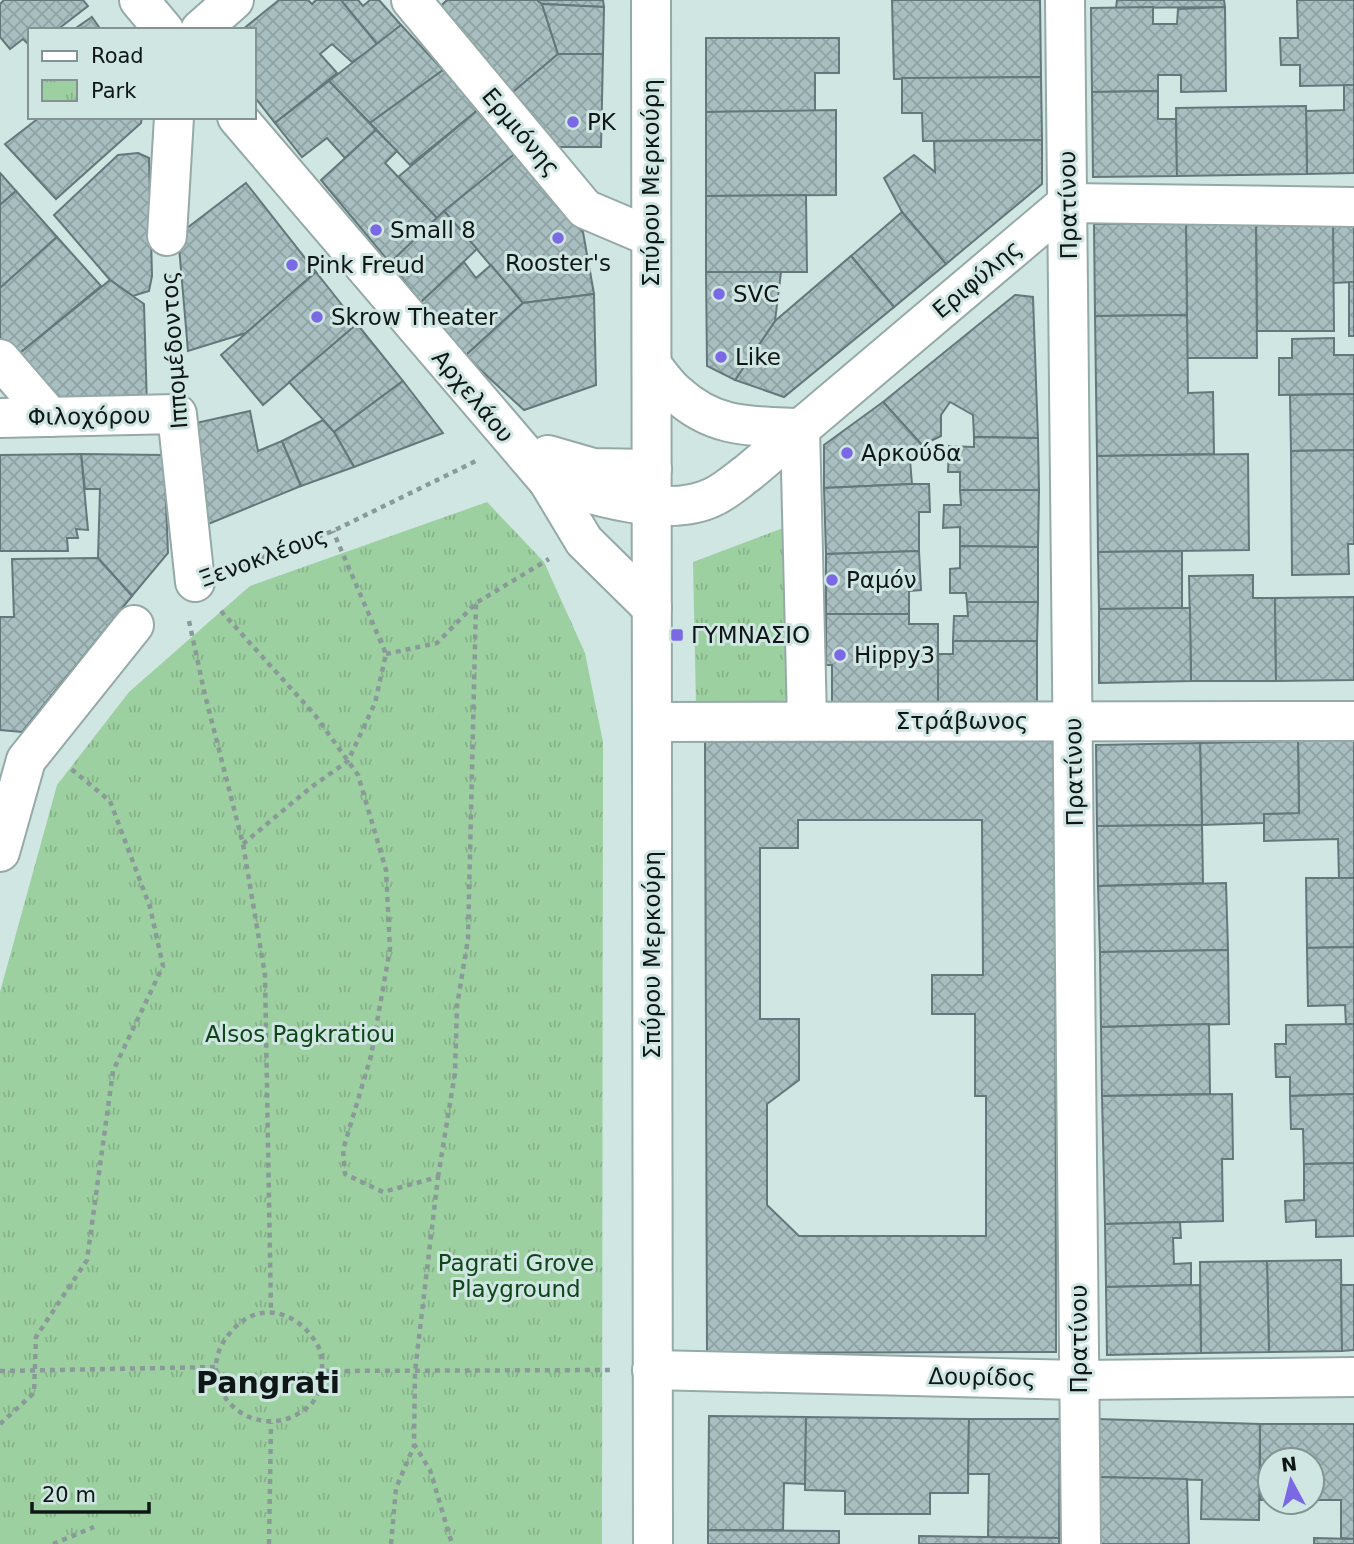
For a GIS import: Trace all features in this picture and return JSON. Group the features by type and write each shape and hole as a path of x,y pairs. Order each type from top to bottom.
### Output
{"street":[{"path":"139,0 162,28"},
{"path":"202,28 234,0"},
{"name":"Ερμιόνης","path":"411,0 585,209 651,237"},
{"name":"Σπύρου Μερκούρη","path":"651,0 653,1544"},
{"name":"Πρατίνου","path":"1065,0 1081,1544"},
{"path":"167,236 174,119"},
{"name":"Αρχελάου","path":"239,119 548,481 584,541 652,608"},
{"path":"1068,203 1354,207"},
{"name":"Εριφύλης","path":"652,506 676,507 713,498 749,472 1068,203"},
{"path":"0,359 50,417"},
{"path":"652,365 676,394 706,415 733,425 800,428 807,721"},
{"name":"Φιλοχόρου","path":"0,418 177,414"},
{"name":"Ιππομέδοντος","path":"177,414 182,587"},
{"path":"513,443 593,468 652,469"},
{"path":"548,481 571,489 652,506"},
{"path":"0,852 13,760 134,625"},
{"name":"Στράβωνος","path":"653,722 1354,721"},
{"name":"Δουρίδος","path":"652,1370 1079,1380 1354,1377"}],"path":[{"name":"Ιππομέδοντος","path":"167,236 177,414"},
{"name":"Ξενοκλέους","path":"182,587 333,531 513,443"},
{"path":"243,844 310,788 348,761 375,702 387,654 333,531"},
{"path":"387,654 437,643 476,603 584,541"},
{"path":"182,587 315,715 358,775 386,870 390,949 371,1056 343,1150 345,1174 383,1192 438,1177"},
{"path":"182,587 205,695 243,844 265,975 271,1311"},
{"path":"391,1544 396,1488 415,1445 415,1371 438,1177 455,1073 457,1006 468,939 476,603"},
{"path":"0,1424 34,1393 36,1337 87,1260 113,1071 163,966 150,907 110,801 70,768 13,760"},
{"path":"271,1311 290,1316 305,1328 321,1352 322,1371 320,1388 312,1404 292,1417 271,1423 250,1419 235,1411 222,1392 216,1367 221,1344 232,1329 248,1316 271,1311"},
{"path":"0,1371 216,1367"},
{"path":"322,1371 652,1370"},
{"path":"269,1544 271,1423"},
{"path":"415,1445 430,1470 452,1544"},
{"path":"53,1544 94,1527"}],"green space":[{"name":"Alsos Pagkratiou","path":"487,502 544,562 585,653 603,742 602,1544 0,1544 0,992 57,785 129,692 250,586"},
{"path":"786,527 790,705 696,706 693,562"}],"building":[{"path":"4,0 83,0 88,6 60,28 28,28 28,44 23,39 10,49 0,37 0,4"},
{"path":"279,0 308,0 312,4 316,0 341,0 378,45 352,62 332,44 320,54 337,73 275,123 256,99 256,28 244,28"},
{"path":"341,0 358,0 363,6 370,0 379,0 401,25 378,45"},
{"path":"447,0 537,0 542,4 558,54 506,98 434,12"},
{"path":"537,0 603,0 604,7 542,4"},
{"path":"892,0 1040,0 1041,77 894,79"},
{"path":"1117,0 1224,0 1225,7 1116,8"},
{"path":"1297,0 1354,0 1354,85 1300,86 1300,65 1281,65 1280,38 1298,38"},
{"path":"542,4 604,7 603,54 558,54"},
{"path":"1153,7 1153,24 1177,24 1178,9 1225,7 1226,91 1181,92 1181,75 1158,75 1158,91 1092,92 1091,8"},
{"path":"92,17 100,28 76,28"},
{"path":"401,25 443,70 370,123 329,81"},
{"path":"706,38 839,38 839,73 815,73 815,111 706,112"},
{"path":"558,54 603,54 601,147 546,147 506,98"},
{"path":"443,70 479,109 410,165 370,123"},
{"path":"1041,77 1042,140 923,141 922,113 902,113 902,78"},
{"path":"329,81 376,130 345,158 327,138 302,157 275,123"},
{"path":"1344,85 1354,85 1354,173 1307,174 1306,111 1344,110"},
{"path":"1158,91 1158,119 1176,119 1177,176 1093,177 1092,92"},
{"path":"1306,106 1307,174 1177,176 1176,108"},
{"path":"479,109 517,152 437,218 398,177"},
{"path":"836,110 836,195 706,196 706,112"},
{"path":"37,119 142,119 141,123 56,199 5,144"},
{"path":"376,130 397,151 385,163 437,218 390,263 321,180"},
{"path":"1042,140 1042,184 946,264 902,212 884,178 914,155 935,172 934,141"},
{"path":"517,152 583,232 594,294 523,303 444,211"},
{"path":"138,153 149,158 152,276 149,291 133,296 110,280 54,215 118,155"},
{"path":"0,173 16,191 0,205"},
{"path":"246,183 316,272 246,333 188,351 178,235"},
{"path":"16,191 57,237 0,288 0,205"},
{"path":"806,195 807,272 706,272 706,196"},
{"path":"444,211 477,249 421,302 390,263"},
{"path":"902,212 946,264 894,307 851,256"},
{"path":"1333,221 1354,221 1354,282 1333,283"},
{"path":"1333,221 1334,331 1257,331 1256,222"},
{"path":"1256,222 1257,358 1187,358 1186,223"},
{"path":"1186,223 1187,315 1095,316 1094,224"},
{"path":"57,237 101,286 15,357 0,340 0,288"},
{"path":"851,256 894,307 784,397 735,380 775,321"},
{"path":"464,262 476,278 491,265 523,303 465,356 421,302"},
{"path":"316,272 357,324 263,405 221,355"},
{"path":"706,272 781,272 775,321 735,380 707,366"},
{"path":"110,280 144,304 147,407 47,406 15,357"},
{"path":"1349,282 1354,282 1354,336 1349,336"},
{"path":"594,294 596,385 524,410 465,356 523,303"},
{"path":"1015,295 1033,297 1038,438 974,437 973,415 950,402 941,415 941,436 922,445 883,402"},
{"path":"1187,315 1188,393 1213,392 1214,454 1097,456 1095,316"},
{"path":"357,324 403,381 334,432 289,382"},
{"path":"1334,338 1334,355 1354,355 1354,394 1279,395 1279,358 1292,358 1292,339"},
{"path":"403,381 443,433 354,467 334,432"},
{"path":"1354,394 1354,450 1291,451 1290,395"},
{"path":"883,402 922,445 910,460 912,484 824,488 824,445"},
{"path":"250,411 258,451 282,441 301,486 201,527 196,423"},
{"path":"323,420 334,432 354,467 301,486 282,441"},
{"path":"974,437 1038,438 1039,490 960,490 960,472 948,472 949,446 974,447"},
{"path":"1354,450 1354,544 1348,544 1349,574 1292,575 1291,451"},
{"path":"81,454 164,455 168,553 132,596 98,558 100,489 85,489"},
{"path":"81,454 88,530 76,529 78,538 67,538 68,551 0,551 0,455"},
{"path":"1248,454 1249,550 1098,552 1097,456"},
{"path":"929,484 930,512 919,512 919,551 826,554 824,488"},
{"path":"960,490 1039,490 1038,547 960,546 960,527 943,528 944,505 961,505"},
{"path":"960,546 1038,547 1038,602 967,602 966,593 950,593 950,569 960,568"},
{"path":"919,551 921,590 909,591 909,614 826,614 826,554"},
{"path":"1182,551 1182,608 1099,609 1098,552"},
{"path":"98,558 132,596 22,732 0,730 0,617 14,617 12,559"},
{"path":"1253,575 1253,598 1275,598 1276,681 1191,681 1189,576"},
{"path":"1354,597 1354,680 1276,681 1275,598"},
{"path":"967,602 1038,602 1037,641 953,641 954,616 968,616"},
{"path":"1190,608 1191,681 1099,683 1099,609"},
{"path":"826,614 909,614 909,624 938,624 938,703 832,704 832,665 826,665"},
{"path":"953,641 1037,641 1037,703 938,703 938,654 953,654"},
{"path":"1354,740 1354,878 1339,878 1338,839 1264,841 1264,814 1299,813 1298,741"},
{"path":"1055,741 1056,1352 707,1353 705,742","holes":["798,820 982,820 983,975 932,975 932,1014 975,1014 975,1096 986,1096 986,1236 799,1236 767,1205 767,1104 799,1080 799,1019 760,1019 760,848 798,848"]},
{"path":"1298,741 1299,813 1264,814 1264,823 1202,825 1200,743"},
{"path":"1200,743 1202,825 1097,826 1096,745"},
{"path":"1202,825 1203,883 1098,886 1097,826"},
{"path":"1306,878 1354,878 1354,947 1307,948"},
{"path":"1226,883 1228,950 1100,952 1098,886"},
{"path":"1354,947 1354,1024 1346,1025 1345,1005 1308,1006 1307,948"},
{"path":"1228,950 1229,1024 1101,1027 1100,952"},
{"path":"1209,1024 1210,1094 1102,1096 1101,1027"},
{"path":"1354,1024 1354,1094 1290,1096 1290,1077 1276,1077 1275,1044 1286,1044 1286,1025"},
{"path":"1232,1094 1233,1159 1222,1159 1223,1221 1105,1224 1102,1096"},
{"path":"1354,1094 1354,1163 1304,1164 1303,1129 1291,1129 1290,1096"},
{"path":"1354,1163 1354,1236 1316,1237 1316,1220 1286,1222 1285,1201 1304,1200 1304,1164"},
{"path":"1180,1222 1181,1238 1173,1238 1174,1264 1191,1263 1191,1285 1106,1287 1105,1224"},
{"path":"1341,1260 1342,1351 1269,1352 1267,1261"},
{"path":"1267,1261 1269,1352 1201,1353 1200,1262"},
{"path":"1200,1285 1201,1353 1107,1355 1106,1287"},
{"path":"1341,1285 1354,1285 1354,1350 1342,1351"},
{"path":"709,1416 806,1417 805,1484 784,1483 783,1530 708,1530"},
{"path":"806,1417 969,1419 968,1493 930,1493 930,1514 845,1514 845,1491 805,1490"},
{"path":"969,1419 1060,1419 1059,1538 988,1537 989,1474 968,1474"},
{"path":"1097,1419 1260,1424 1260,1446 1256,1446 1256,1516 1259,1516 1259,1520 1201,1519 1202,1480 1096,1477"},
{"path":"1260,1424 1354,1424 1354,1539 1341,1538 1341,1500 1326,1500 1326,1446 1260,1446"},
{"path":"1096,1477 1187,1479 1189,1544 1094,1544"},
{"path":"708,1530 839,1531 839,1544 708,1544"},
{"path":"919,1536 1059,1538 1059,1544 919,1544"},
{"path":"1314,1538 1354,1539 1354,1544 1314,1544"}],"place":[{"name":"PK","path":"573,122"},
{"name":"Small 8","path":"376,230"},
{"name":"Rooster's","path":"558,238"},
{"name":"Pink Freud","path":"292,265"},
{"name":"SVC","path":"719,294"},
{"name":"Skrow Theater","path":"317,317"},
{"name":"Like","path":"721,357"},
{"name":"Αρκούδα","path":"847,453"},
{"name":"Ραμόν","path":"832,580"},
{"name":"ΓΥΜΝΑΣΙΟ","path":"677,635"},
{"name":"Hippy3","path":"840,655"}],"district":[{"name":"Pangrati","path":"268,1383"}],"park label":[{"name":"Pagrati Grove Playground","path":"516,1276"}]}
